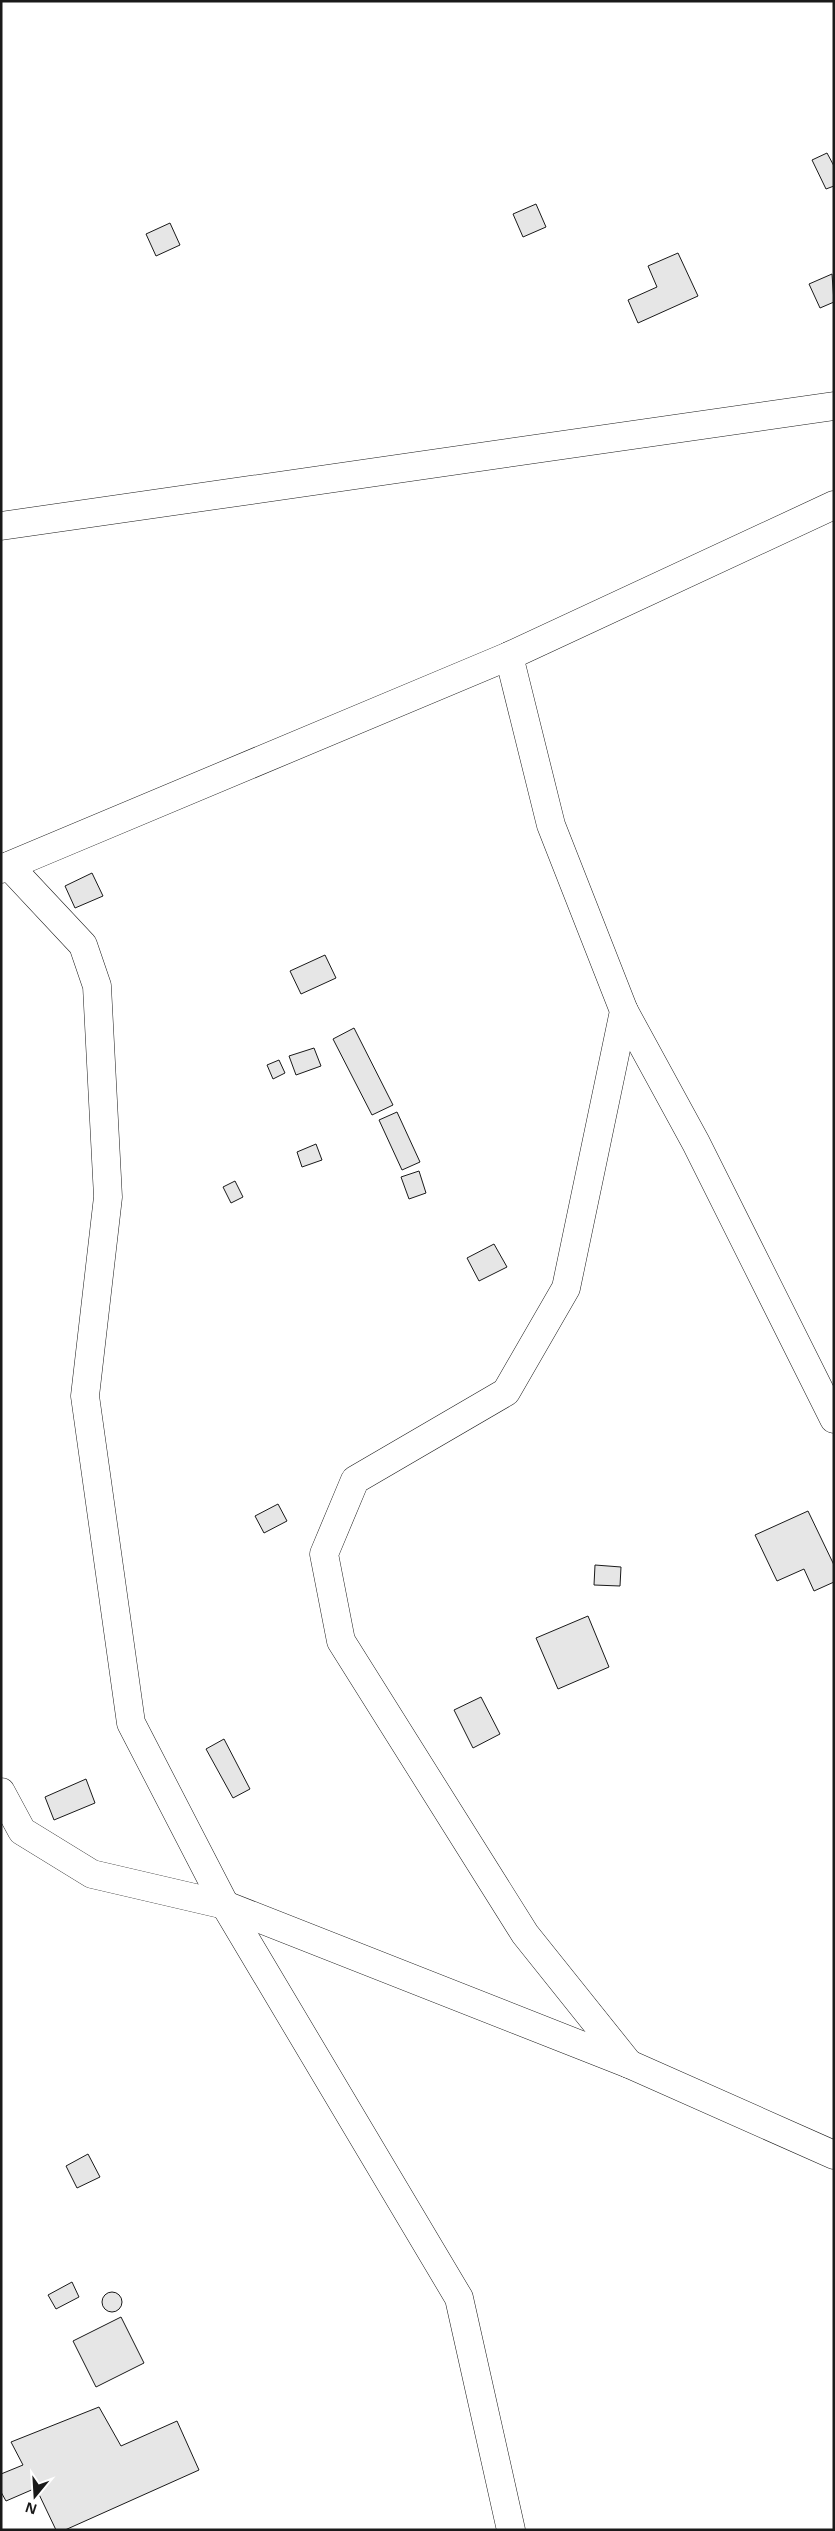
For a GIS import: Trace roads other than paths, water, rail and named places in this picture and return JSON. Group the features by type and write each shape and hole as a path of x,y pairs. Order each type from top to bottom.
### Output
{"street":[{"path":"1,526 834,406"},
{"path":"511,2530 459,2298 225,1905 131,1723 85,1396 108,1197 97,986 83,945 5,867 508,656 834,505"},
{"path":"508,656 551,825 624,1011 696,1143 834,1419"},
{"path":"624,1011 566,1288 506,1392 355,1480 324,1554 341,1640 525,1934 629,2064"},
{"path":"1,1792 22,1831 92,1874 225,1905 629,2064 834,2155"}]}
